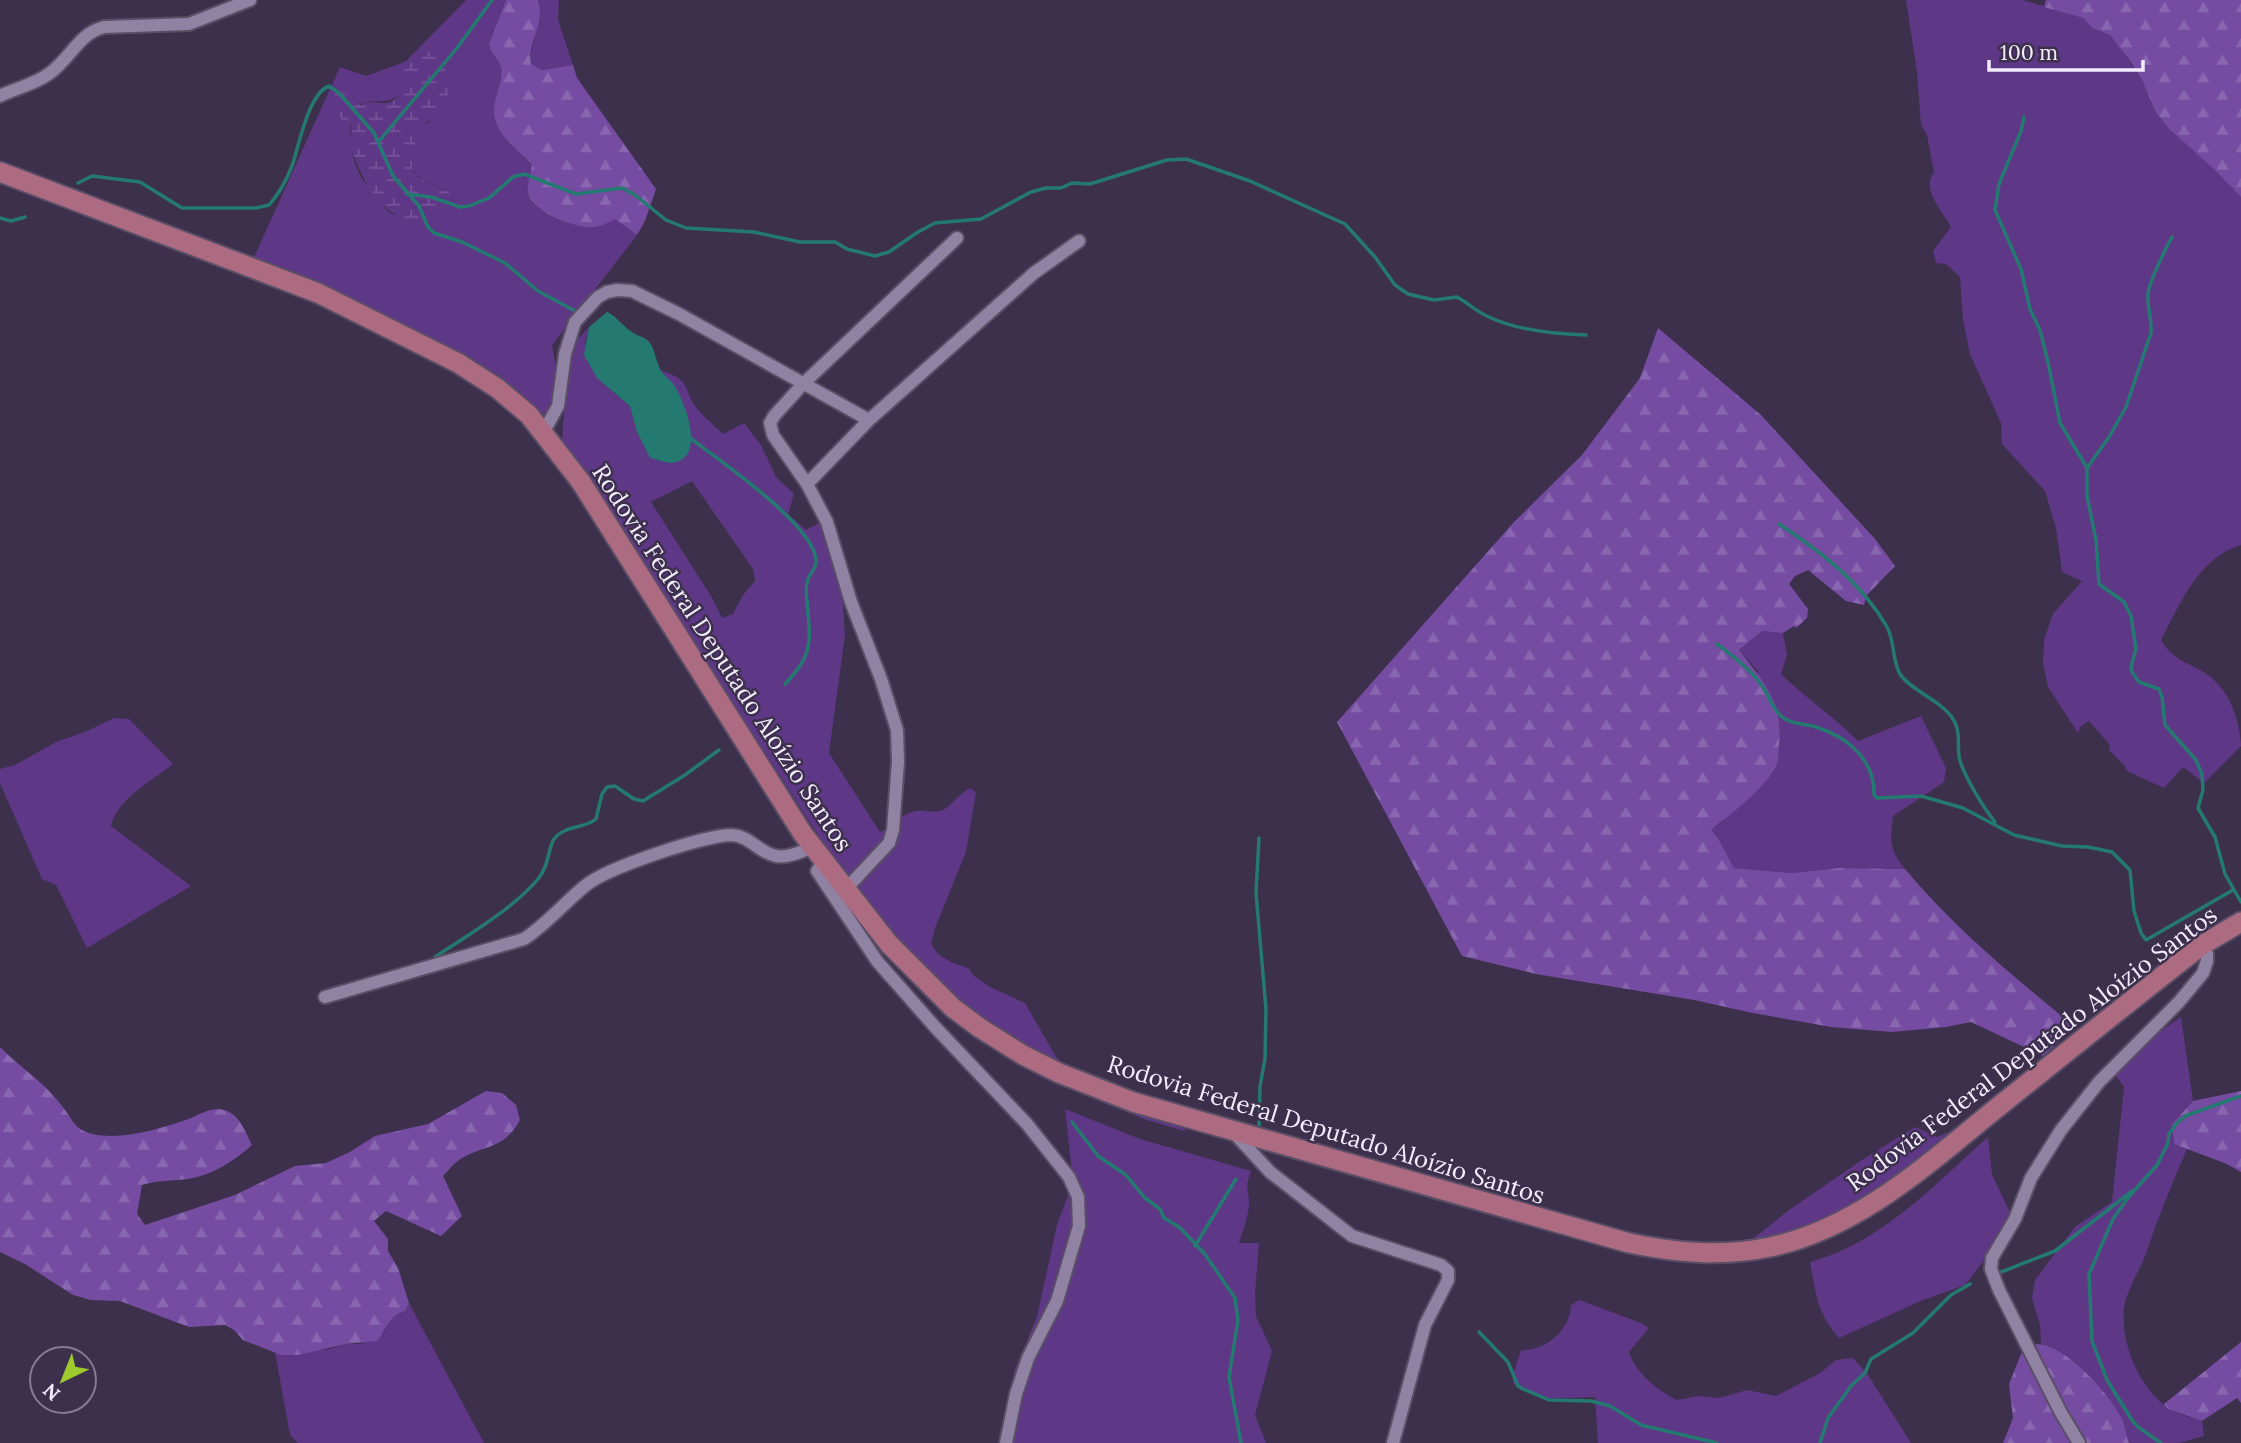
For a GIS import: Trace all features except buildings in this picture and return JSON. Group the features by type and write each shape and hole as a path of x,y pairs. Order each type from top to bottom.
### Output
{"highway":[{"name":"Rodovia Federal Deputado Aloízio Santos","path":"0,172 318,293 458,363 497,388 529,415 581,482 829,873 889,944 953,1008 1023,1055 1059,1073 1133,1102 1629,1243 1673,1252 1738,1253 1773,1247 1831,1227 1862,1210 1908,1179 2202,945 2241,922"}],"street":[{"path":"0,96 50,74 81,38 95,29 189,24 250,0"},
{"path":"829,873 889,843 893,831 899,746 897,730 881,679 851,602 827,522 807,484 773,435 770,423 804,383 957,238"},
{"path":"807,484 869,420 1034,273 1079,241"},
{"path":"542,433 558,406 570,331 575,322 598,297 607,292 632,291 679,314 869,420"},
{"path":"325,997 524,939 598,877 614,869 682,847 733,835 746,838 767,853 777,856 792,855 829,873 877,961 926,1018 1027,1125 1069,1177 1078,1198 1079,1226 1057,1301 1028,1357 1016,1394 1006,1443"},
{"path":"2079,1443 1999,1290 1992,1269 1992,1258 2015,1219 2031,1178 2060,1130 2099,1082 2179,1002 2203,973 2207,954 2202,945"},
{"path":"1234,1132 1270,1172 1352,1236 1441,1265 1448,1271 1448,1280 1425,1325 1393,1443"}],"green space":[{"path":"466,0 506,0 489,44 501,72 495,101 495,120 504,137 532,164 528,192 532,202 552,215 580,222 606,222 615,219 637,235 552,345 557,374 553,420 530,419 480,380 357,322 246,275 340,67 366,76 397,65 400,73 400,92 392,100 354,102 352,111 351,143 355,163 364,181 384,207 393,214 403,215 425,213 451,205 454,196 421,178 412,168 413,133 418,126 430,122 430,52 415,52"},
{"path":"506,0 538,0 540,18 530,55 531,64 542,70 573,65 577,78 656,189 637,235 615,219 594,227 566,222 545,212 531,199 528,189 532,164 504,137 495,120 495,101 501,72 489,44"},
{"path":"538,0 559,0 558,20 573,65 542,70 531,64 540,8"},
{"path":"1906,0 2023,0 2083,18 2092,28 2110,35 2143,82 2155,111 2169,129 2214,168 2241,197 2241,545 2226,551 2202,571 2183,598 2161,640 2175,656 2213,679 2232,705 2241,746 2204,783 2183,767 2164,788 2127,771 2109,750 2110,745 2089,721 2080,727 2078,733 2048,687 2043,663 2044,640 2053,614 2082,581 2062,572 2056,528 2045,491 2002,444 2001,423 1970,354 1963,320 1960,277 1946,264 1936,263 1933,251 1951,227 1931,193 1934,172 1927,135 1921,125 1917,72"},
{"path":"2046,0 2241,0 2241,197 2169,129 2155,111 2143,82 2130,61 2110,35 2092,28 2083,18 2044,7"},
{"path":"415,52 430,52 438,57 446,71 448,95 443,109 413,133 415,146 412,167 424,181 454,196 451,205 420,220 393,213 374,194 351,147 350,120 342,120 335,98 335,94 340,91 360,105 394,100 400,90 397,65"},
{"path":"589,327 585,342 606,386 630,406 637,432 650,458 670,463 680,424 677,393 660,370 683,382 698,410 723,434 744,423 761,445 776,477 794,494 788,514 806,530 829,518 842,591 845,635 829,753 880,832 912,812 940,811 971,788 976,793 966,852 931,944 938,954 968,968 974,976 990,987 1025,1003 1056,1057 1069,1068 1166,1117 1188,1132 1147,1120 1040,1077 988,1044 883,935 609,511 562,449 573,344","holes":["692,481 753,569 755,581 743,595 733,614 722,618 711,596 651,502"]},
{"path":"1658,328 1761,415 1875,539 1895,566 1866,596 1864,605 1846,601 1808,570 1795,576 1789,584 1808,609 1807,618 1796,628 1794,626 1783,633 1762,631 1739,650 1764,683 1775,704 1779,730 1778,759 1764,784 1711,830 1734,868 1792,873 1839,868 1905,869 1965,932 2075,1027 2043,1056 1971,1022 1892,1032 1831,1027 1694,1000 1536,974 1462,956 1337,722 1514,522 1582,455 1640,378"},
{"path":"1762,631 1783,633 1787,655 1781,674 1858,741 1921,716 1946,768 1944,782 1893,816 1892,844 1905,869 1839,868 1792,873 1734,868 1711,830 1723,821 1758,671 1739,650"},
{"path":"114,718 129,719 173,764 120,807 111,826 191,886 87,948 56,885 42,879 0,783 0,769 15,765 56,742"},
{"path":"2181,1017 2193,1101 2172,1124 2174,1144 2187,1149 2129,1290 2124,1317 2132,1360 2147,1387 2171,1409 2202,1421 2204,1436 2179,1443 2129,1443 2125,1433 2053,1348 2041,1344 2040,1325 2032,1298 2035,1280 2075,1227 2112,1202 2124,1087 2109,1066"},
{"path":"0,1047 58,1100 77,1126 93,1134 107,1136 136,1133 213,1110 232,1113 239,1121 252,1145 230,1162 196,1177 142,1185 137,1214 145,1225 235,1195 295,1166 326,1163 375,1136 428,1124 486,1091 502,1093 516,1105 520,1120 507,1137 459,1160 443,1176 462,1216 441,1236 386,1211 374,1221 388,1239 388,1251 398,1268 409,1303 405,1311 391,1320 377,1341 346,1344 298,1355 281,1355 243,1340 225,1325 189,1327 120,1301 91,1300 73,1295 25,1264 0,1252"},
{"path":"2241,1091 2241,1172 2174,1144 2172,1124 2193,1101"},
{"path":"1065,1109 1140,1139 1251,1171 1247,1185 1248,1209 1239,1243 1259,1243 1256,1316 1272,1351 1255,1415 1266,1443 1001,1443 1015,1369 1037,1317 1057,1225 1073,1182"},
{"path":"1976,1121 1847,1227 1749,1242 1789,1210 1915,1127 1937,1137"},
{"path":"1988,1137 1992,1175 2010,1212 1994,1247 1965,1285 1923,1300 1839,1338 1822,1311 1810,1262 1836,1253 1883,1227 1927,1193"},
{"path":"1579,1300 1649,1328 1629,1352 1636,1367 1648,1380 1677,1400 1698,1396 1719,1398 1747,1390 1776,1396 1820,1373 1836,1360 1853,1358 1868,1375 1911,1443 1598,1443 1595,1397 1543,1399 1513,1384 1521,1350 1539,1347 1555,1338 1566,1323 1571,1305"},
{"path":"409,1303 484,1443 298,1443 290,1435 275,1352 281,1355 361,1344 383,1333 391,1319 405,1311"},
{"path":"2241,1342 2241,1403 2237,1398 2202,1421 2168,1409 2164,1404"},
{"path":"2037,1344 2060,1352 2096,1383 2121,1417 2129,1443 2003,1443 2013,1418 2009,1384 2021,1354"}],"shaded area":[{"path":"607,312 634,334 648,341 660,369 679,393 688,416 691,441 689,452 682,459 671,463 650,458 637,432 630,406 597,378 584,355 589,327"}],"waterway":[{"path":"380,140 457,48 492,0"},
{"path":"78,183 92,176 140,182 182,208 256,208 269,205 290,171 305,121 315,99 329,86 339,93 374,133 393,176 419,206 428,227 434,233 462,242 505,263 538,291 575,311"},
{"path":"2024,117 1999,184 1995,210 2021,269 2030,309 2040,330 2060,423 2087,468 2087,496 2096,540 2099,584 2124,602 2131,616 2136,649 2132,672 2139,682 2159,689 2165,725 2196,760 2202,774 2203,790 2198,808 2215,837 2225,874 2241,902"},
{"path":"407,194 431,197 460,207 469,206 489,198 513,177 524,174 576,194 622,188 666,220 686,228 754,232 800,242 835,242 847,249 875,256 889,252 935,223 981,219 1031,192 1061,188 1072,183 1090,184 1167,160 1186,159 1250,181 1345,224 1375,257 1395,285 1408,294 1434,300 1457,297 1485,315 1511,325 1586,335"},
{"path":"0,218 11,221 25,217"},
{"path":"2087,468 2126,407 2151,333 2149,289 2172,237"},
{"path":"690,438 763,494 799,529 811,546 816,563 809,577 806,595 808,646 802,663 785,684"},
{"path":"1779,524 1839,569 1877,611 1890,633 1900,674 1948,713 1956,724 1963,768 1975,793 1995,822"},
{"path":"1717,644 1754,676 1781,716 1828,731 1849,744 1865,761 1877,798 1921,796 1963,808 2014,835 2062,846 2088,847 2112,852 2130,870 2134,911 2146,940 2233,890"},
{"path":"435,957 490,921 528,890 544,869 554,839 564,831 596,819 602,794 607,787 615,786 634,799 643,801 719,750"},
{"path":"1259,838 1256,893 1266,1009 1259,1131"},
{"path":"2161,1443 2138,1427 2107,1380 2092,1341 2089,1274 2113,1219 2157,1165 2168,1143 2169,1134 2176,1124 2185,1116 2241,1096"},
{"path":"1072,1122 1098,1156 1126,1175 1145,1198 1160,1209 1164,1218 1179,1227 1204,1253 1235,1298 1238,1320 1229,1377 1241,1443"},
{"path":"1195,1246 1236,1179"},
{"path":"1996,1274 2055,1251 2132,1191"},
{"path":"1820,1443 1828,1418 1851,1386 1865,1373 1871,1359 1913,1333 1951,1295 1970,1284"},
{"path":"1479,1332 1508,1362 1518,1386 1523,1389 1549,1400 1591,1401 1610,1406 1641,1425 1717,1443"}]}
